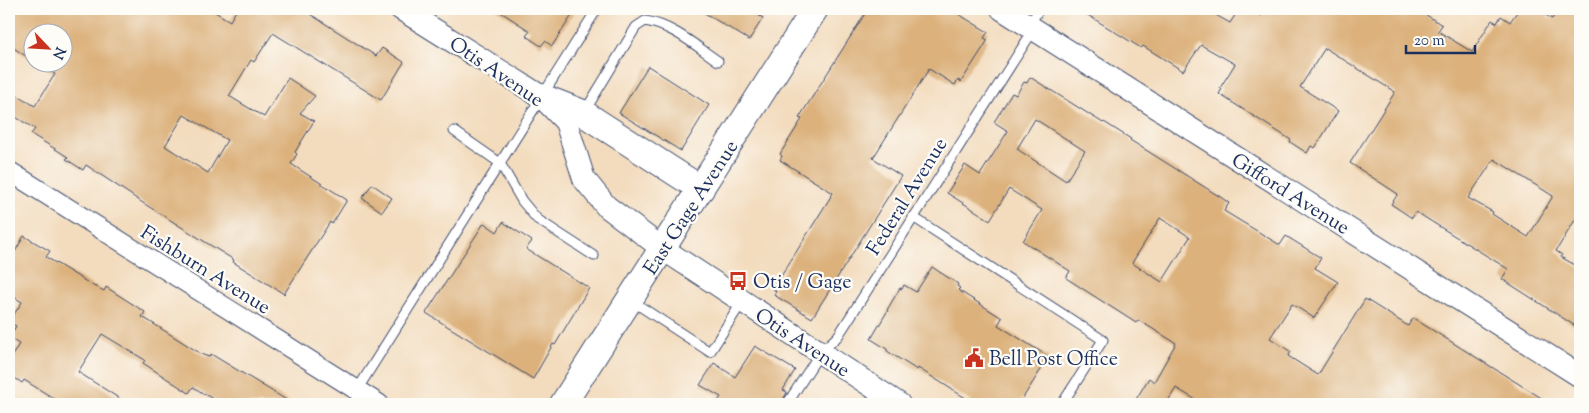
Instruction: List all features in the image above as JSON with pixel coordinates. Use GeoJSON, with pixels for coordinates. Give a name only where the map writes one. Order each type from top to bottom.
{"type":"FeatureCollection","features":[{"type":"Feature","properties":{"kind":"main road","name":"East Gage Avenue"},"geometry":{"type":"LineString","coordinates":[[564,404],[816,9]]}},
{"type":"Feature","properties":{"kind":"main road"},"geometry":{"type":"LineString","coordinates":[[542,97],[583,113],[701,189]]}},
{"type":"Feature","properties":{"kind":"street","name":"Gifford Avenue"},"geometry":{"type":"LineString","coordinates":[[1002,9],[1034,21],[1580,376]]}},
{"type":"Feature","properties":{"kind":"street","name":"Otis Avenue"},"geometry":{"type":"LineString","coordinates":[[409,11],[542,97],[566,122],[584,179],[606,206],[663,249],[899,404]]}},
{"type":"Feature","properties":{"kind":"street","name":"Fishburn Avenue"},"geometry":{"type":"LineString","coordinates":[[9,171],[357,396],[379,404]]}},
{"type":"Feature","properties":{"kind":"lane"},"geometry":{"type":"LineString","coordinates":[[357,396],[500,163],[598,9]]}},
{"type":"Feature","properties":{"kind":"lane"},"geometry":{"type":"LineString","coordinates":[[583,113],[636,27],[645,21],[656,23],[674,32],[718,61]]}},
{"type":"Feature","properties":{"kind":"lane","name":"Federal Avenue"},"geometry":{"type":"LineString","coordinates":[[787,404],[820,353],[838,336],[1034,21]]}},
{"type":"Feature","properties":{"kind":"lane"},"geometry":{"type":"LineString","coordinates":[[454,131],[500,163],[522,201],[537,218],[594,256]]}},
{"type":"Feature","properties":{"kind":"lane"},"geometry":{"type":"LineString","coordinates":[[913,217],[1103,340],[1062,404]]}},
{"type":"Feature","properties":{"kind":"lane"},"geometry":{"type":"LineString","coordinates":[[630,300],[710,352],[742,302]]}},
{"type":"Feature","properties":{"kind":"building"},"geometry":{"type":"Polygon","coordinates":[[[16,9],[210,9],[230,21],[237,9],[302,9],[376,56],[382,48],[404,62],[381,100],[273,33],[254,62],[251,60],[229,96],[264,117],[288,78],[315,96],[300,113],[314,121],[295,152],[297,154],[291,164],[347,200],[332,224],[330,222],[284,294],[86,165],[83,170],[66,159],[68,157],[31,134],[35,129],[9,113],[9,90],[35,106],[55,74],[52,72],[72,72],[72,22],[22,22],[22,53],[9,45],[9,20],[16,9]],[[184,115],[165,146],[208,173],[227,140],[184,115]]]}},
{"type":"Feature","properties":{"kind":"building"},"geometry":{"type":"Polygon","coordinates":[[[496,9],[576,9],[552,46],[545,41],[541,46],[526,36],[530,31],[496,9]]]}},
{"type":"Feature","properties":{"kind":"building"},"geometry":{"type":"Polygon","coordinates":[[[698,9],[748,9],[763,18],[749,40],[698,9]]]}},
{"type":"Feature","properties":{"kind":"building"},"geometry":{"type":"Polygon","coordinates":[[[868,9],[950,9],[988,32],[984,38],[988,40],[961,82],[958,80],[955,85],[929,69],[873,158],[901,176],[812,318],[774,295],[776,291],[773,289],[833,193],[780,160],[782,156],[780,154],[802,119],[799,118],[868,9]]]}},
{"type":"Feature","properties":{"kind":"building"},"geometry":{"type":"Polygon","coordinates":[[[1078,9],[1205,9],[1230,23],[1239,9],[1248,9],[1261,16],[1265,9],[1417,9],[1442,25],[1438,31],[1472,52],[1492,20],[1497,23],[1501,16],[1510,22],[1519,9],[1536,9],[1552,19],[1558,9],[1580,9],[1580,212],[1556,251],[1562,255],[1561,257],[1580,268],[1580,329],[1502,279],[1508,269],[1416,212],[1412,218],[1391,204],[1398,194],[1350,163],[1395,92],[1325,48],[1300,87],[1338,111],[1315,148],[1311,146],[1307,153],[1290,142],[1291,140],[1219,94],[1222,89],[1220,88],[1235,64],[1201,45],[1183,71],[1143,46],[1141,48],[1078,9]],[[1494,159],[1468,198],[1493,212],[1492,214],[1528,237],[1553,196],[1494,159]]]}},
{"type":"Feature","properties":{"kind":"building"},"geometry":{"type":"Polygon","coordinates":[[[648,66],[709,105],[681,151],[619,113],[648,66]]]}},
{"type":"Feature","properties":{"kind":"building"},"geometry":{"type":"Polygon","coordinates":[[[1030,77],[1131,139],[1229,203],[1224,211],[1280,245],[1286,236],[1321,258],[1315,268],[1338,282],[1314,318],[1292,304],[1270,338],[1291,352],[1288,356],[1318,375],[1365,299],[1408,326],[1413,318],[1551,404],[1203,404],[1176,388],[1166,404],[1133,404],[1149,378],[1154,382],[1176,343],[1138,320],[1136,323],[1066,278],[1070,271],[1023,241],[1042,210],[1009,189],[990,220],[947,193],[965,165],[980,175],[1008,131],[994,122],[1012,93],[1016,95],[1024,82],[1027,83],[1030,77]],[[1035,119],[1017,149],[1066,181],[1085,151],[1035,119]],[[1160,218],[1132,263],[1162,282],[1190,237],[1160,218]]]}},
{"type":"Feature","properties":{"kind":"building"},"geometry":{"type":"Polygon","coordinates":[[[372,184],[392,198],[382,212],[362,198],[372,184]]]}},
{"type":"Feature","properties":{"kind":"building"},"geometry":{"type":"Polygon","coordinates":[[[503,222],[532,241],[526,249],[589,288],[533,379],[426,313],[484,223],[497,232],[503,222]]]}},
{"type":"Feature","properties":{"kind":"building"},"geometry":{"type":"Polygon","coordinates":[[[24,236],[50,251],[46,257],[95,287],[104,291],[106,287],[145,312],[142,317],[203,355],[209,357],[211,354],[293,404],[221,404],[193,387],[189,393],[143,363],[145,360],[102,334],[78,372],[128,404],[63,404],[24,380],[22,383],[9,374],[9,361],[19,344],[9,338],[16,326],[9,322],[22,302],[9,294],[9,262],[24,236]]]}},
{"type":"Feature","properties":{"kind":"building"},"geometry":{"type":"Polygon","coordinates":[[[932,267],[958,284],[957,286],[960,288],[958,290],[1002,318],[998,325],[1049,357],[1019,404],[975,404],[918,368],[917,370],[871,339],[900,288],[902,289],[904,285],[916,292],[932,267]]]}},
{"type":"Feature","properties":{"kind":"building"},"geometry":{"type":"Polygon","coordinates":[[[755,346],[795,370],[783,390],[787,392],[781,404],[716,404],[721,397],[700,385],[714,363],[735,377],[755,346]]]}},
{"type":"Feature","properties":{"kind":"place","name":"Otis / Gage"},"geometry":{"type":"Point","coordinates":[738,281]}},
{"type":"Feature","properties":{"kind":"place","name":"Bell Post Office"},"geometry":{"type":"Point","coordinates":[974,358]}}]}
